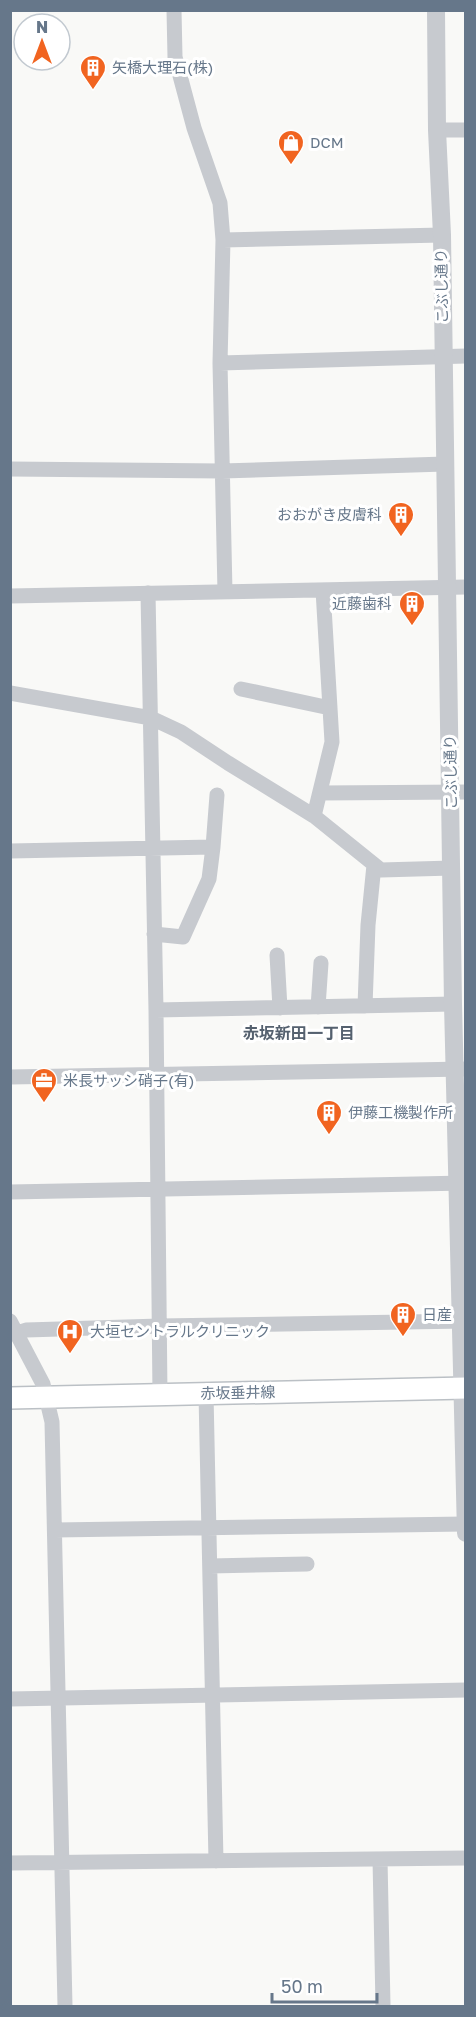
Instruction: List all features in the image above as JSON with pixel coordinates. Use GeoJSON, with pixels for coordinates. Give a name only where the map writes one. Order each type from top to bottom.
{"type":"FeatureCollection","features":[{"type":"Feature","properties":{"kind":"main road","name":"赤坂垂井線"},"geometry":{"type":"LineString","coordinates":[[10,1398],[464,1389]]}},
{"type":"Feature","properties":{"kind":"street"},"geometry":{"type":"LineString","coordinates":[[174,10],[175,57],[194,128],[220,203],[223,240],[220,363],[225,592]]}},
{"type":"Feature","properties":{"kind":"street","name":"こぶし通り"},"geometry":{"type":"LineString","coordinates":[[436,10],[445,464],[456,587],[458,792],[452,868],[459,923],[453,1004],[460,1069],[465,1533]]}},
{"type":"Feature","properties":{"kind":"street"},"geometry":{"type":"LineString","coordinates":[[437,130],[465,130]]}},
{"type":"Feature","properties":{"kind":"street"},"geometry":{"type":"LineString","coordinates":[[223,240],[442,235]]}},
{"type":"Feature","properties":{"kind":"street"},"geometry":{"type":"LineString","coordinates":[[220,363],[465,356]]}},
{"type":"Feature","properties":{"kind":"street"},"geometry":{"type":"LineString","coordinates":[[10,469],[222,471],[445,464]]}},
{"type":"Feature","properties":{"kind":"street"},"geometry":{"type":"LineString","coordinates":[[10,596],[456,587]]}},
{"type":"Feature","properties":{"kind":"street"},"geometry":{"type":"LineString","coordinates":[[314,816],[332,742],[323,590]]}},
{"type":"Feature","properties":{"kind":"street"},"geometry":{"type":"LineString","coordinates":[[148,593],[157,1074],[160,1395]]}},
{"type":"Feature","properties":{"kind":"street"},"geometry":{"type":"LineString","coordinates":[[241,689],[330,708]]}},
{"type":"Feature","properties":{"kind":"street"},"geometry":{"type":"LineString","coordinates":[[10,693],[151,718],[181,732],[314,816],[381,870],[452,868]]}},
{"type":"Feature","properties":{"kind":"street"},"geometry":{"type":"LineString","coordinates":[[320,793],[458,792]]}},
{"type":"Feature","properties":{"kind":"street"},"geometry":{"type":"LineString","coordinates":[[154,934],[183,937],[209,879],[217,795]]}},
{"type":"Feature","properties":{"kind":"street"},"geometry":{"type":"LineString","coordinates":[[10,851],[213,847]]}},
{"type":"Feature","properties":{"kind":"street"},"geometry":{"type":"LineString","coordinates":[[365,1006],[368,925],[374,865]]}},
{"type":"Feature","properties":{"kind":"street"},"geometry":{"type":"LineString","coordinates":[[277,955],[280,1008]]}},
{"type":"Feature","properties":{"kind":"street"},"geometry":{"type":"LineString","coordinates":[[318,1007],[321,963]]}},
{"type":"Feature","properties":{"kind":"street"},"geometry":{"type":"LineString","coordinates":[[156,1010],[453,1004]]}},
{"type":"Feature","properties":{"kind":"street"},"geometry":{"type":"LineString","coordinates":[[10,1077],[460,1069]]}},
{"type":"Feature","properties":{"kind":"street"},"geometry":{"type":"LineString","coordinates":[[10,1192],[461,1183]]}},
{"type":"Feature","properties":{"kind":"street"},"geometry":{"type":"LineString","coordinates":[[14,1327],[26,1330],[463,1321]]}},
{"type":"Feature","properties":{"kind":"street"},"geometry":{"type":"LineString","coordinates":[[14,1327],[43,1384],[52,1422],[65,2007]]}},
{"type":"Feature","properties":{"kind":"street"},"geometry":{"type":"LineString","coordinates":[[206,1394],[216,1862]]}},
{"type":"Feature","properties":{"kind":"street"},"geometry":{"type":"LineString","coordinates":[[55,1530],[465,1524]]}},
{"type":"Feature","properties":{"kind":"street"},"geometry":{"type":"LineString","coordinates":[[210,1566],[307,1564]]}},
{"type":"Feature","properties":{"kind":"street"},"geometry":{"type":"LineString","coordinates":[[10,1699],[465,1690]]}},
{"type":"Feature","properties":{"kind":"street"},"geometry":{"type":"LineString","coordinates":[[10,1863],[465,1858]]}},
{"type":"Feature","properties":{"kind":"street"},"geometry":{"type":"LineString","coordinates":[[380,1859],[384,2007]]}},
{"type":"Feature","properties":{"kind":"place","name":"矢橋大理石(株)"},"geometry":{"type":"Point","coordinates":[93,91]}},
{"type":"Feature","properties":{"kind":"place","name":"DCM"},"geometry":{"type":"Point","coordinates":[291,166]}},
{"type":"Feature","properties":{"kind":"place","name":"おおがき皮膚科"},"geometry":{"type":"Point","coordinates":[401,538]}},
{"type":"Feature","properties":{"kind":"place","name":"近藤歯科"},"geometry":{"type":"Point","coordinates":[412,627]}},
{"type":"Feature","properties":{"kind":"place","name":"米長サッシ硝子(有)"},"geometry":{"type":"Point","coordinates":[44,1104]}},
{"type":"Feature","properties":{"kind":"place","name":"伊藤工機製作所"},"geometry":{"type":"Point","coordinates":[329,1136]}},
{"type":"Feature","properties":{"kind":"place","name":"日産"},"geometry":{"type":"Point","coordinates":[403,1338]}},
{"type":"Feature","properties":{"kind":"place","name":"大垣セントラルクリニック"},"geometry":{"type":"Point","coordinates":[70,1355]}},
{"type":"Feature","properties":{"kind":"district","name":"赤坂新田一丁目"},"geometry":{"type":"Point","coordinates":[299,1033]}}]}
